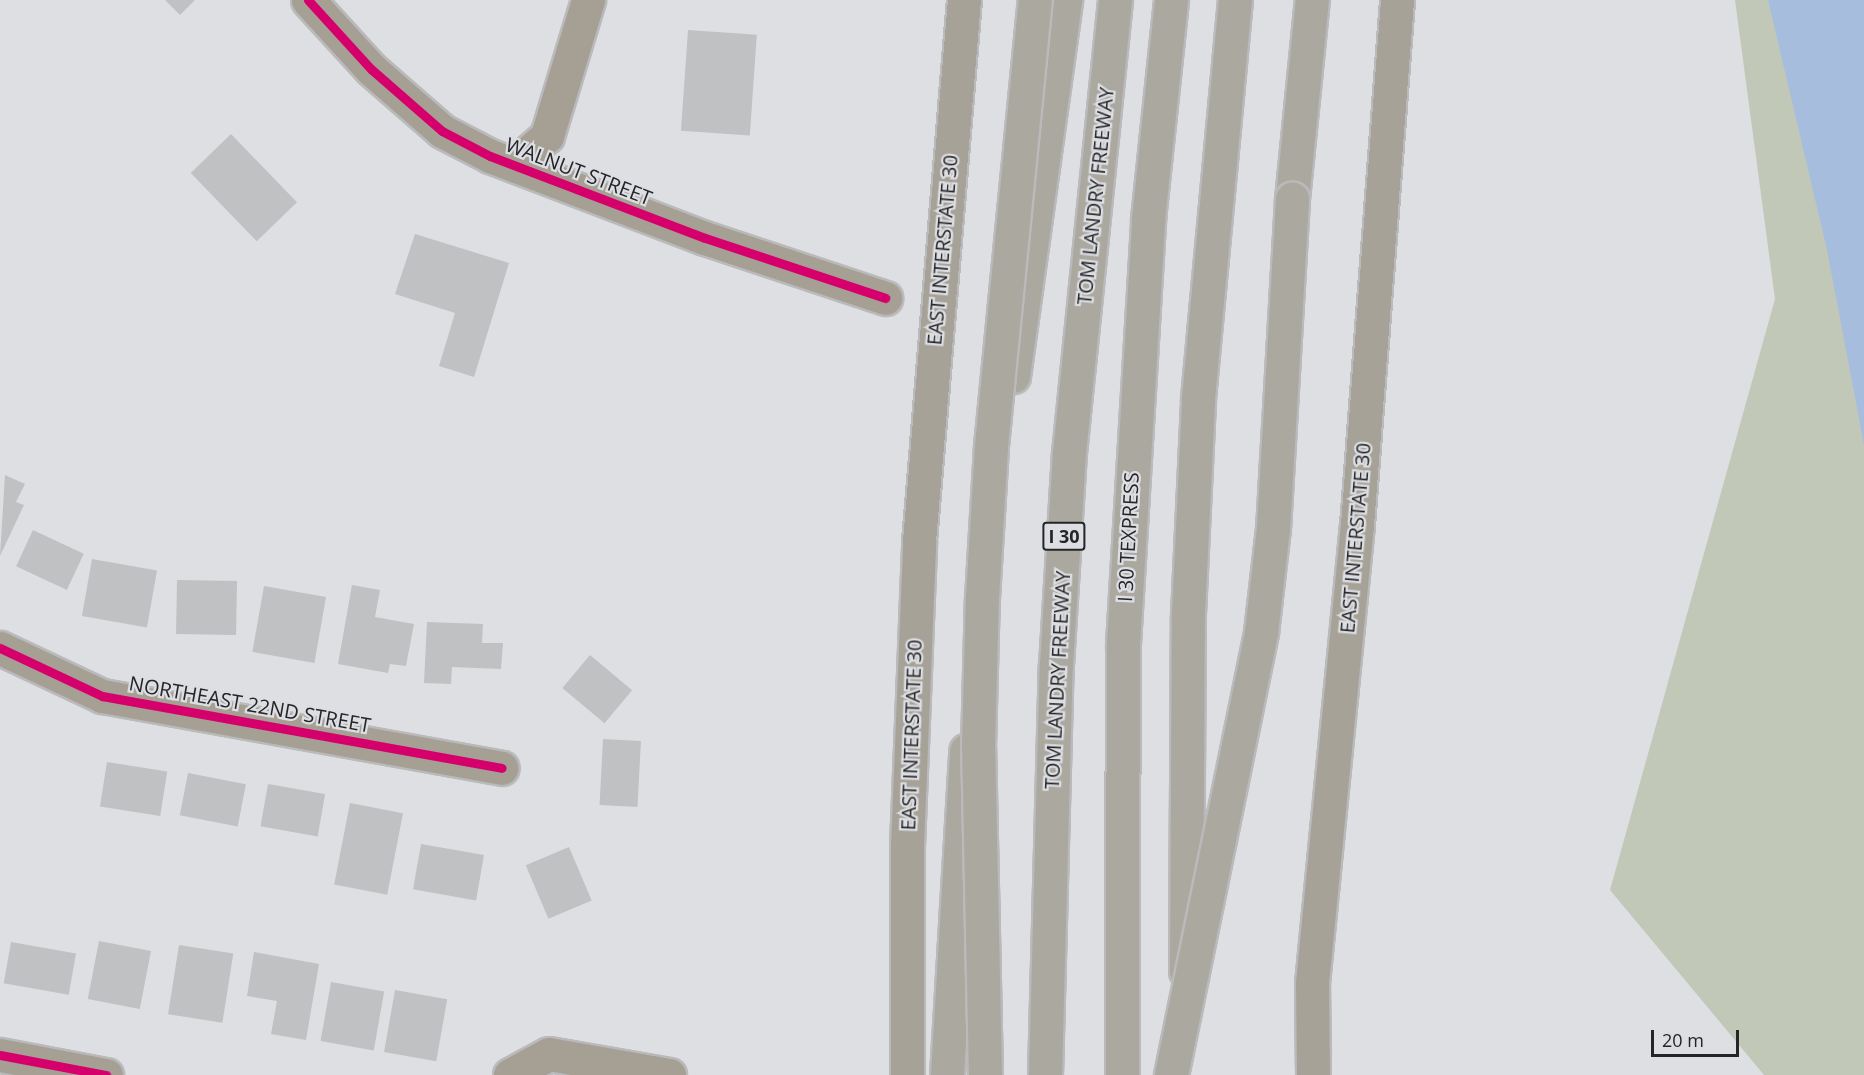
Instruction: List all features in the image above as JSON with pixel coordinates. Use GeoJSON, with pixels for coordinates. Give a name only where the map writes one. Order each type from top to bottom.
{"type":"FeatureCollection","features":[{"type":"Feature","properties":{"kind":"highway"},"geometry":{"type":"LineString","coordinates":[[985,1075],[978,746],[982,598],[991,446],[1035,0]]}},
{"type":"Feature","properties":{"kind":"highway"},"geometry":{"type":"LineString","coordinates":[[947,1075],[966,750],[1065,0]]}},
{"type":"Feature","properties":{"kind":"highway","name":"TOM LANDRY FREEWAY"},"geometry":{"type":"LineString","coordinates":[[1045,1075],[1056,677],[1069,453],[1115,0]]}},
{"type":"Feature","properties":{"kind":"highway","name":"I 30 TEXPRESS"},"geometry":{"type":"LineString","coordinates":[[1122,1075],[1123,644],[1146,254],[1171,0]]}},
{"type":"Feature","properties":{"kind":"highway"},"geometry":{"type":"LineString","coordinates":[[1188,1075],[1183,881],[1188,614],[1198,398],[1235,0]]}},
{"type":"Feature","properties":{"kind":"highway"},"geometry":{"type":"LineString","coordinates":[[1171,1075],[1261,632],[1273,529],[1292,199],[1312,0]]}},
{"type":"Feature","properties":{"kind":"main road","name":"EAST INTERSTATE 30"},"geometry":{"type":"LineString","coordinates":[[907,1075],[907,846],[919,541],[964,0]]}},
{"type":"Feature","properties":{"kind":"main road","name":"EAST INTERSTATE 30"},"geometry":{"type":"LineString","coordinates":[[1313,1075],[1312,983],[1357,525],[1396,0]]}},
{"type":"Feature","properties":{"kind":"street","name":"WALNUT STREET"},"geometry":{"type":"LineString","coordinates":[[308,0],[371,69],[441,131],[514,165],[885,298]]}},
{"type":"Feature","properties":{"kind":"street"},"geometry":{"type":"LineString","coordinates":[[514,165],[547,136],[588,0]]}},
{"type":"Feature","properties":{"kind":"street","name":"NORTHEAST 22ND STREET"},"geometry":{"type":"LineString","coordinates":[[0,648],[102,696],[502,768]]}},
{"type":"Feature","properties":{"kind":"street"},"geometry":{"type":"LineString","coordinates":[[510,1075],[549,1054],[669,1075]]}},
{"type":"Feature","properties":{"kind":"street"},"geometry":{"type":"LineString","coordinates":[[0,1055],[106,1075]]}},
{"type":"Feature","properties":{"kind":"green space"},"geometry":{"type":"Polygon","coordinates":[[[1735,0],[1864,0],[1864,1075],[1764,1075],[1610,890],[1775,299],[1735,0]]]}},
{"type":"Feature","properties":{"kind":"water"},"geometry":{"type":"Polygon","coordinates":[[[1768,0],[1864,0],[1864,445],[1827,250],[1768,0]]]}},
{"type":"Feature","properties":{"kind":"building"},"geometry":{"type":"Polygon","coordinates":[[[165,0],[195,0],[180,15],[165,0]]]}},
{"type":"Feature","properties":{"kind":"building"},"geometry":{"type":"Polygon","coordinates":[[[688,30],[757,35],[750,136],[681,131],[688,30]]]}},
{"type":"Feature","properties":{"kind":"building"},"geometry":{"type":"Polygon","coordinates":[[[231,134],[297,202],[257,241],[191,173],[231,134]]]}},
{"type":"Feature","properties":{"kind":"building"},"geometry":{"type":"Polygon","coordinates":[[[415,234],[509,263],[474,377],[439,366],[455,313],[395,294],[415,234]]]}},
{"type":"Feature","properties":{"kind":"building"},"geometry":{"type":"Polygon","coordinates":[[[5,475],[25,484],[16,502],[24,505],[0,556],[5,475]]]}},
{"type":"Feature","properties":{"kind":"building"},"geometry":{"type":"Polygon","coordinates":[[[33,530],[84,554],[67,590],[16,566],[33,530]]]}},
{"type":"Feature","properties":{"kind":"building"},"geometry":{"type":"Polygon","coordinates":[[[92,559],[157,570],[147,628],[82,616],[92,559]]]}},
{"type":"Feature","properties":{"kind":"building"},"geometry":{"type":"Polygon","coordinates":[[[177,580],[237,581],[236,635],[176,634],[177,580]]]}},
{"type":"Feature","properties":{"kind":"building"},"geometry":{"type":"Polygon","coordinates":[[[352,585],[380,590],[375,617],[414,624],[406,666],[390,664],[388,673],[338,664],[352,585]]]}},
{"type":"Feature","properties":{"kind":"building"},"geometry":{"type":"Polygon","coordinates":[[[264,586],[326,597],[314,663],[252,652],[264,586]]]}},
{"type":"Feature","properties":{"kind":"building"},"geometry":{"type":"Polygon","coordinates":[[[427,622],[483,624],[482,643],[503,643],[501,669],[452,667],[451,684],[424,683],[427,622]]]}},
{"type":"Feature","properties":{"kind":"building"},"geometry":{"type":"Polygon","coordinates":[[[590,655],[632,690],[604,723],[562,688],[590,655]]]}},
{"type":"Feature","properties":{"kind":"building"},"geometry":{"type":"Polygon","coordinates":[[[603,739],[641,741],[637,807],[600,805],[603,739]]]}},
{"type":"Feature","properties":{"kind":"building"},"geometry":{"type":"Polygon","coordinates":[[[107,762],[167,772],[160,816],[100,806],[107,762]]]}},
{"type":"Feature","properties":{"kind":"building"},"geometry":{"type":"Polygon","coordinates":[[[188,773],[246,784],[238,826],[180,815],[188,773]]]}},
{"type":"Feature","properties":{"kind":"building"},"geometry":{"type":"Polygon","coordinates":[[[268,784],[325,794],[318,836],[261,826],[268,784]]]}},
{"type":"Feature","properties":{"kind":"building"},"geometry":{"type":"Polygon","coordinates":[[[350,803],[403,813],[387,895],[334,884],[350,803]]]}},
{"type":"Feature","properties":{"kind":"building"},"geometry":{"type":"Polygon","coordinates":[[[421,844],[484,855],[476,900],[413,889],[421,844]]]}},
{"type":"Feature","properties":{"kind":"building"},"geometry":{"type":"Polygon","coordinates":[[[569,847],[592,900],[548,919],[526,865],[569,847]]]}},
{"type":"Feature","properties":{"kind":"building"},"geometry":{"type":"Polygon","coordinates":[[[99,941],[151,951],[140,1009],[88,999],[99,941]]]}},
{"type":"Feature","properties":{"kind":"building"},"geometry":{"type":"Polygon","coordinates":[[[11,942],[76,953],[69,995],[4,983],[11,942]]]}},
{"type":"Feature","properties":{"kind":"building"},"geometry":{"type":"Polygon","coordinates":[[[179,945],[233,954],[222,1023],[168,1014],[179,945]]]}},
{"type":"Feature","properties":{"kind":"building"},"geometry":{"type":"Polygon","coordinates":[[[254,952],[319,964],[306,1040],[271,1034],[277,1001],[247,996],[254,952]]]}},
{"type":"Feature","properties":{"kind":"building"},"geometry":{"type":"Polygon","coordinates":[[[331,982],[384,991],[374,1050],[321,1041],[331,982]]]}},
{"type":"Feature","properties":{"kind":"building"},"geometry":{"type":"Polygon","coordinates":[[[395,990],[447,999],[436,1061],[384,1052],[395,990]]]}},
{"type":"Feature","properties":{"kind":"cycle path"},"geometry":{"type":"LineString","coordinates":[[308,0],[371,69],[442,131],[490,156],[705,238],[885,298]]}},
{"type":"Feature","properties":{"kind":"cycle path"},"geometry":{"type":"LineString","coordinates":[[0,648],[102,696],[502,768]]}},
{"type":"Feature","properties":{"kind":"cycle path"},"geometry":{"type":"LineString","coordinates":[[0,1055],[106,1075]]}}]}
